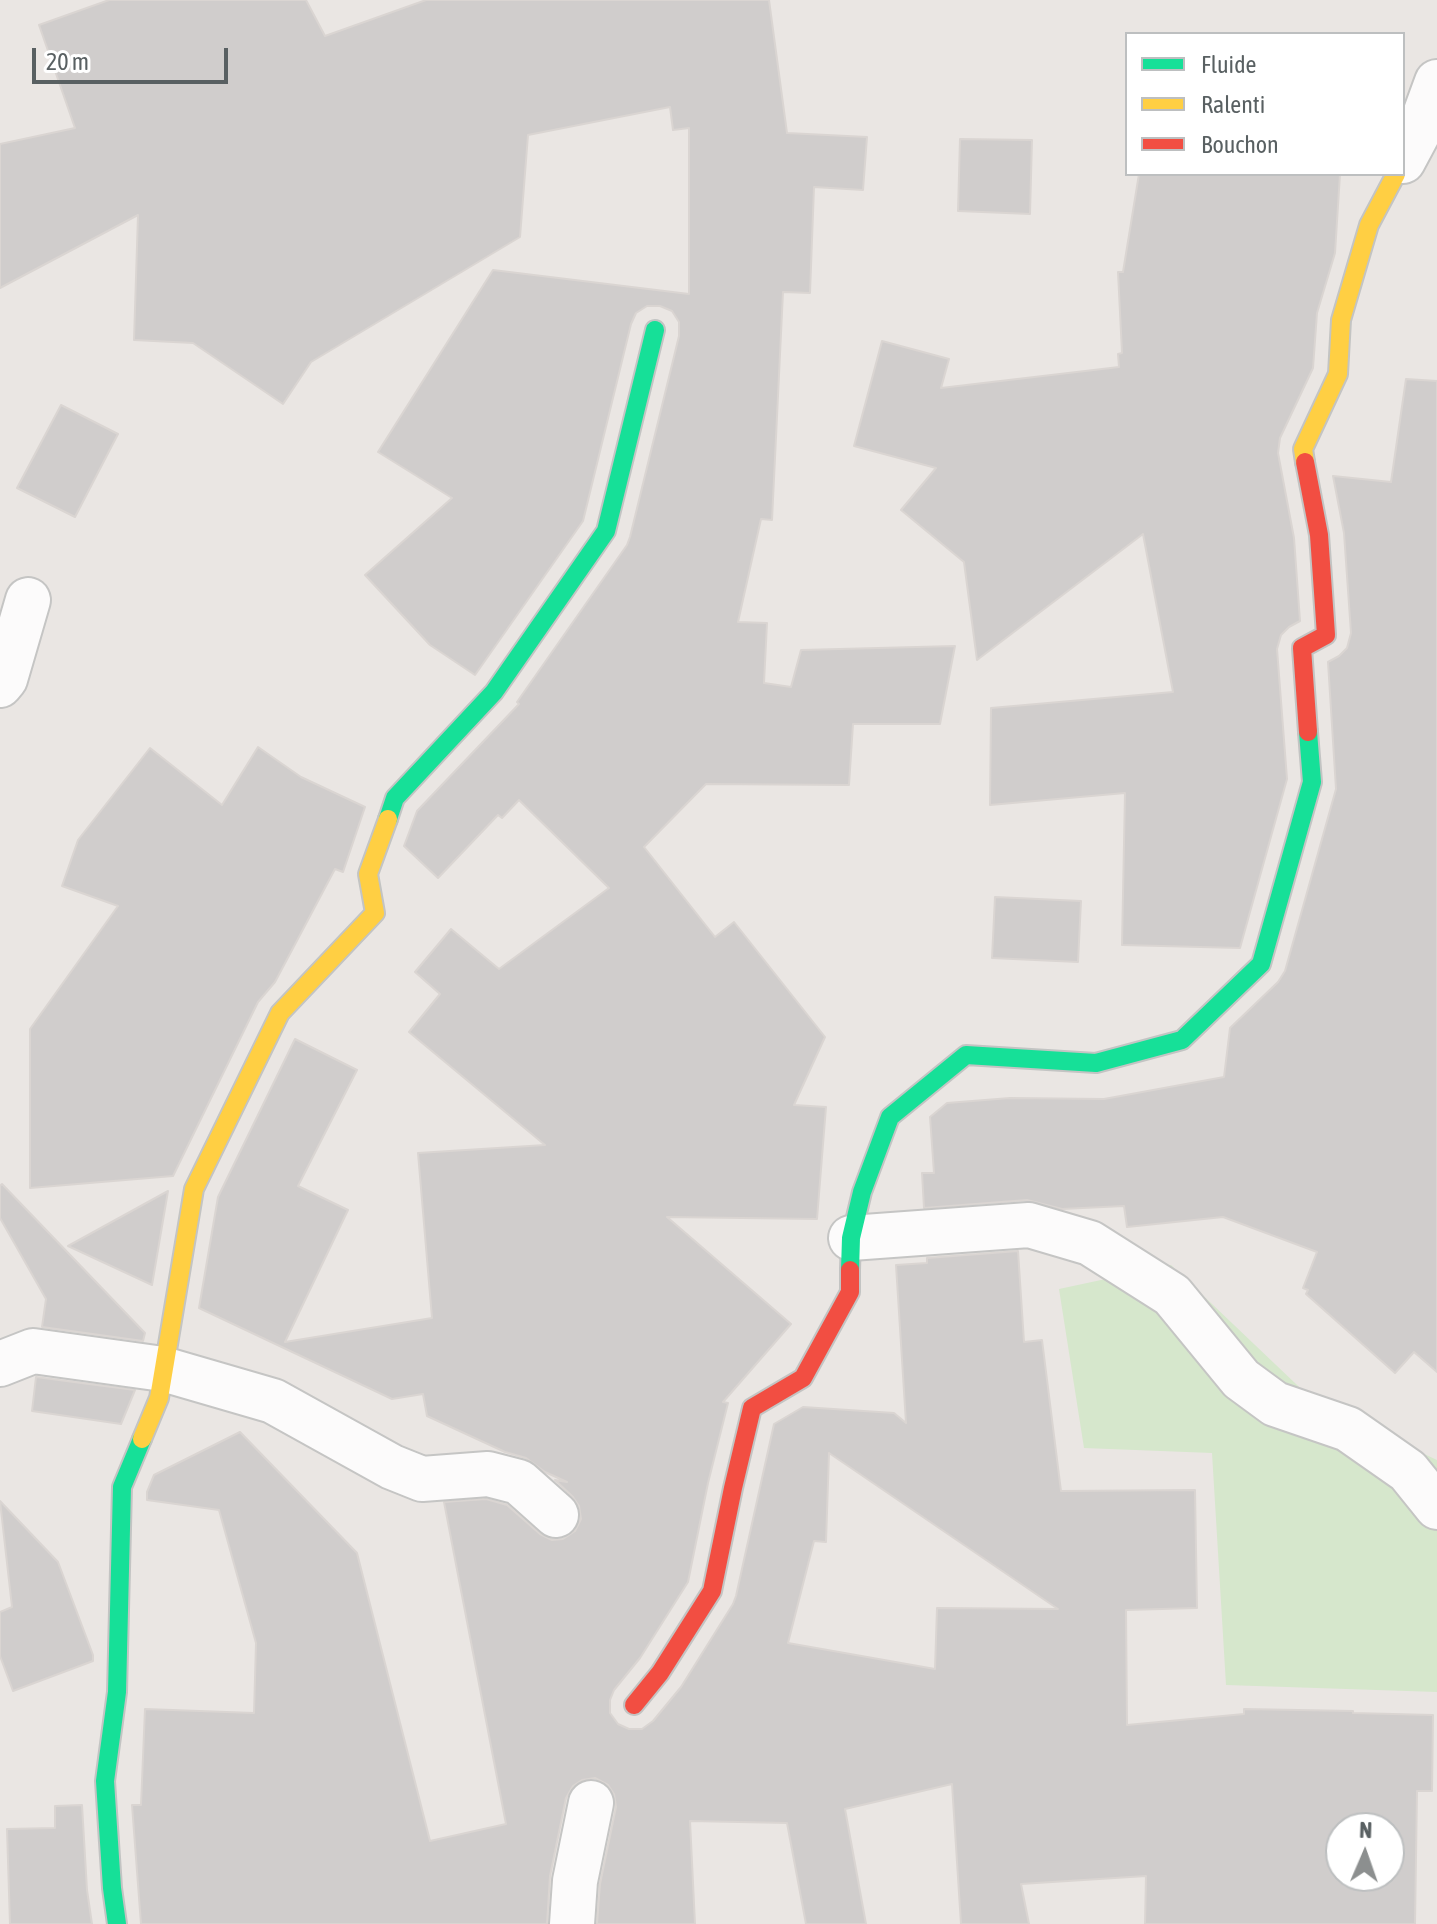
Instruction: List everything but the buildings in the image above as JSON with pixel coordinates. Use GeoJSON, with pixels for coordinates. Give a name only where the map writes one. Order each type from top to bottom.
{"type":"FeatureCollection","features":[{"type":"Feature","properties":{"kind":"street"},"geometry":{"type":"LineString","coordinates":[[1405,157],[1419,131],[1437,82]]}},
{"type":"Feature","properties":{"kind":"street"},"geometry":{"type":"LineString","coordinates":[[634,1705],[660,1673],[712,1591],[752,1408],[803,1378],[850,1292],[851,1238],[862,1192],[890,1117],[966,1055],[1096,1063],[1182,1040],[1261,964],[1312,782],[1302,648],[1326,635],[1319,535],[1303,449],[1338,374],[1341,320],[1369,225],[1395,176]]}},
{"type":"Feature","properties":{"kind":"street"},"geometry":{"type":"LineString","coordinates":[[117,1924],[105,1781],[117,1692],[122,1487],[159,1398],[194,1189],[280,1013],[375,913],[368,874],[395,798],[494,692],[606,531],[655,330]]}},
{"type":"Feature","properties":{"kind":"street"},"geometry":{"type":"LineString","coordinates":[[0,685],[5,679],[28,600]]}},
{"type":"Feature","properties":{"kind":"street"},"geometry":{"type":"LineString","coordinates":[[851,1238],[1029,1225],[1090,1243],[1172,1295],[1241,1379],[1275,1404],[1348,1429],[1408,1471],[1437,1507]]}},
{"type":"Feature","properties":{"kind":"street"},"geometry":{"type":"LineString","coordinates":[[0,1364],[33,1351],[163,1369],[273,1401],[392,1467],[422,1479],[488,1474],[519,1482],[556,1515]]}},
{"type":"Feature","properties":{"kind":"street"},"geometry":{"type":"LineString","coordinates":[[572,1924],[575,1881],[591,1803]]}},
{"type":"Feature","properties":{"kind":"green space"},"geometry":{"type":"Polygon","coordinates":[[[1171,1265],[1317,1404],[1437,1460],[1437,1692],[1226,1685],[1212,1453],[1084,1448],[1059,1289],[1171,1265]]]}},
{"type":"Feature","properties":{"kind":"traffic: fast"},"geometry":{"type":"LineString","coordinates":[[388,819],[395,798],[494,692],[606,531],[655,330]]}},
{"type":"Feature","properties":{"kind":"traffic: fast"},"geometry":{"type":"LineString","coordinates":[[850,1270],[851,1238],[862,1192],[890,1117],[966,1055],[1096,1063],[1182,1040],[1261,964],[1312,782],[1308,732]]}},
{"type":"Feature","properties":{"kind":"traffic: fast"},"geometry":{"type":"LineString","coordinates":[[117,1924],[105,1781],[117,1692],[122,1487],[142,1439]]}},
{"type":"Feature","properties":{"kind":"traffic: slow"},"geometry":{"type":"LineString","coordinates":[[1305,462],[1303,449],[1338,374],[1341,320],[1369,225],[1395,176]]}},
{"type":"Feature","properties":{"kind":"traffic: slow"},"geometry":{"type":"LineString","coordinates":[[142,1439],[159,1398],[194,1189],[280,1013],[375,913],[368,874],[388,819]]}},
{"type":"Feature","properties":{"kind":"traffic: jam"},"geometry":{"type":"LineString","coordinates":[[1305,462],[1319,535],[1326,635],[1302,648],[1308,732]]}},
{"type":"Feature","properties":{"kind":"traffic: jam"},"geometry":{"type":"LineString","coordinates":[[634,1705],[660,1673],[712,1591],[752,1408],[803,1378],[850,1292],[850,1270]]}}]}
